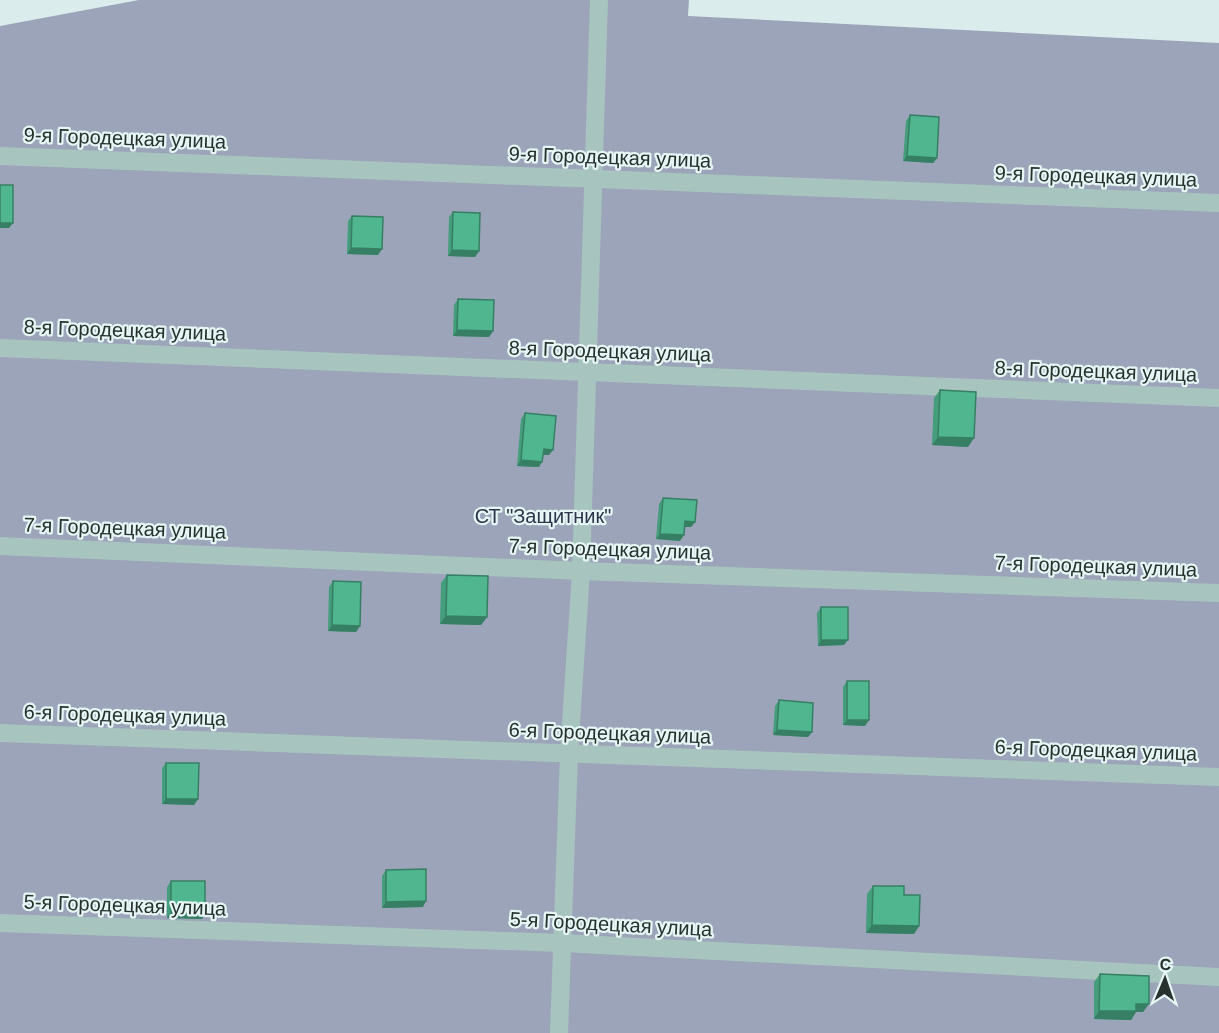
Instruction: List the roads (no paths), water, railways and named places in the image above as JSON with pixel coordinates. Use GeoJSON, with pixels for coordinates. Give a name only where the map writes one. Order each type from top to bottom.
{"type":"FeatureCollection","features":[{"type":"Feature","properties":{"kind":"street"},"geometry":{"type":"LineString","coordinates":[[559,1033],[568,754],[581,570],[599,0]]}},
{"type":"Feature","properties":{"kind":"street","name":"9-я Городецкая улица"},"geometry":{"type":"LineString","coordinates":[[0,156],[1219,203]]}},
{"type":"Feature","properties":{"kind":"street","name":"8-я Городецкая улица"},"geometry":{"type":"LineString","coordinates":[[0,348],[1219,398]]}},
{"type":"Feature","properties":{"kind":"street","name":"7-я Городецкая улица"},"geometry":{"type":"LineString","coordinates":[[0,546],[1219,593]]}},
{"type":"Feature","properties":{"kind":"street","name":"6-я Городецкая улица"},"geometry":{"type":"LineString","coordinates":[[0,733],[1219,777]]}},
{"type":"Feature","properties":{"kind":"street","name":"5-я Городецкая улица"},"geometry":{"type":"LineString","coordinates":[[0,923],[562,944],[1219,977]]}},
{"type":"Feature","properties":{"kind":"park label","name":"СТ \"Защитник\""},"geometry":{"type":"Point","coordinates":[543,516]}}]}
